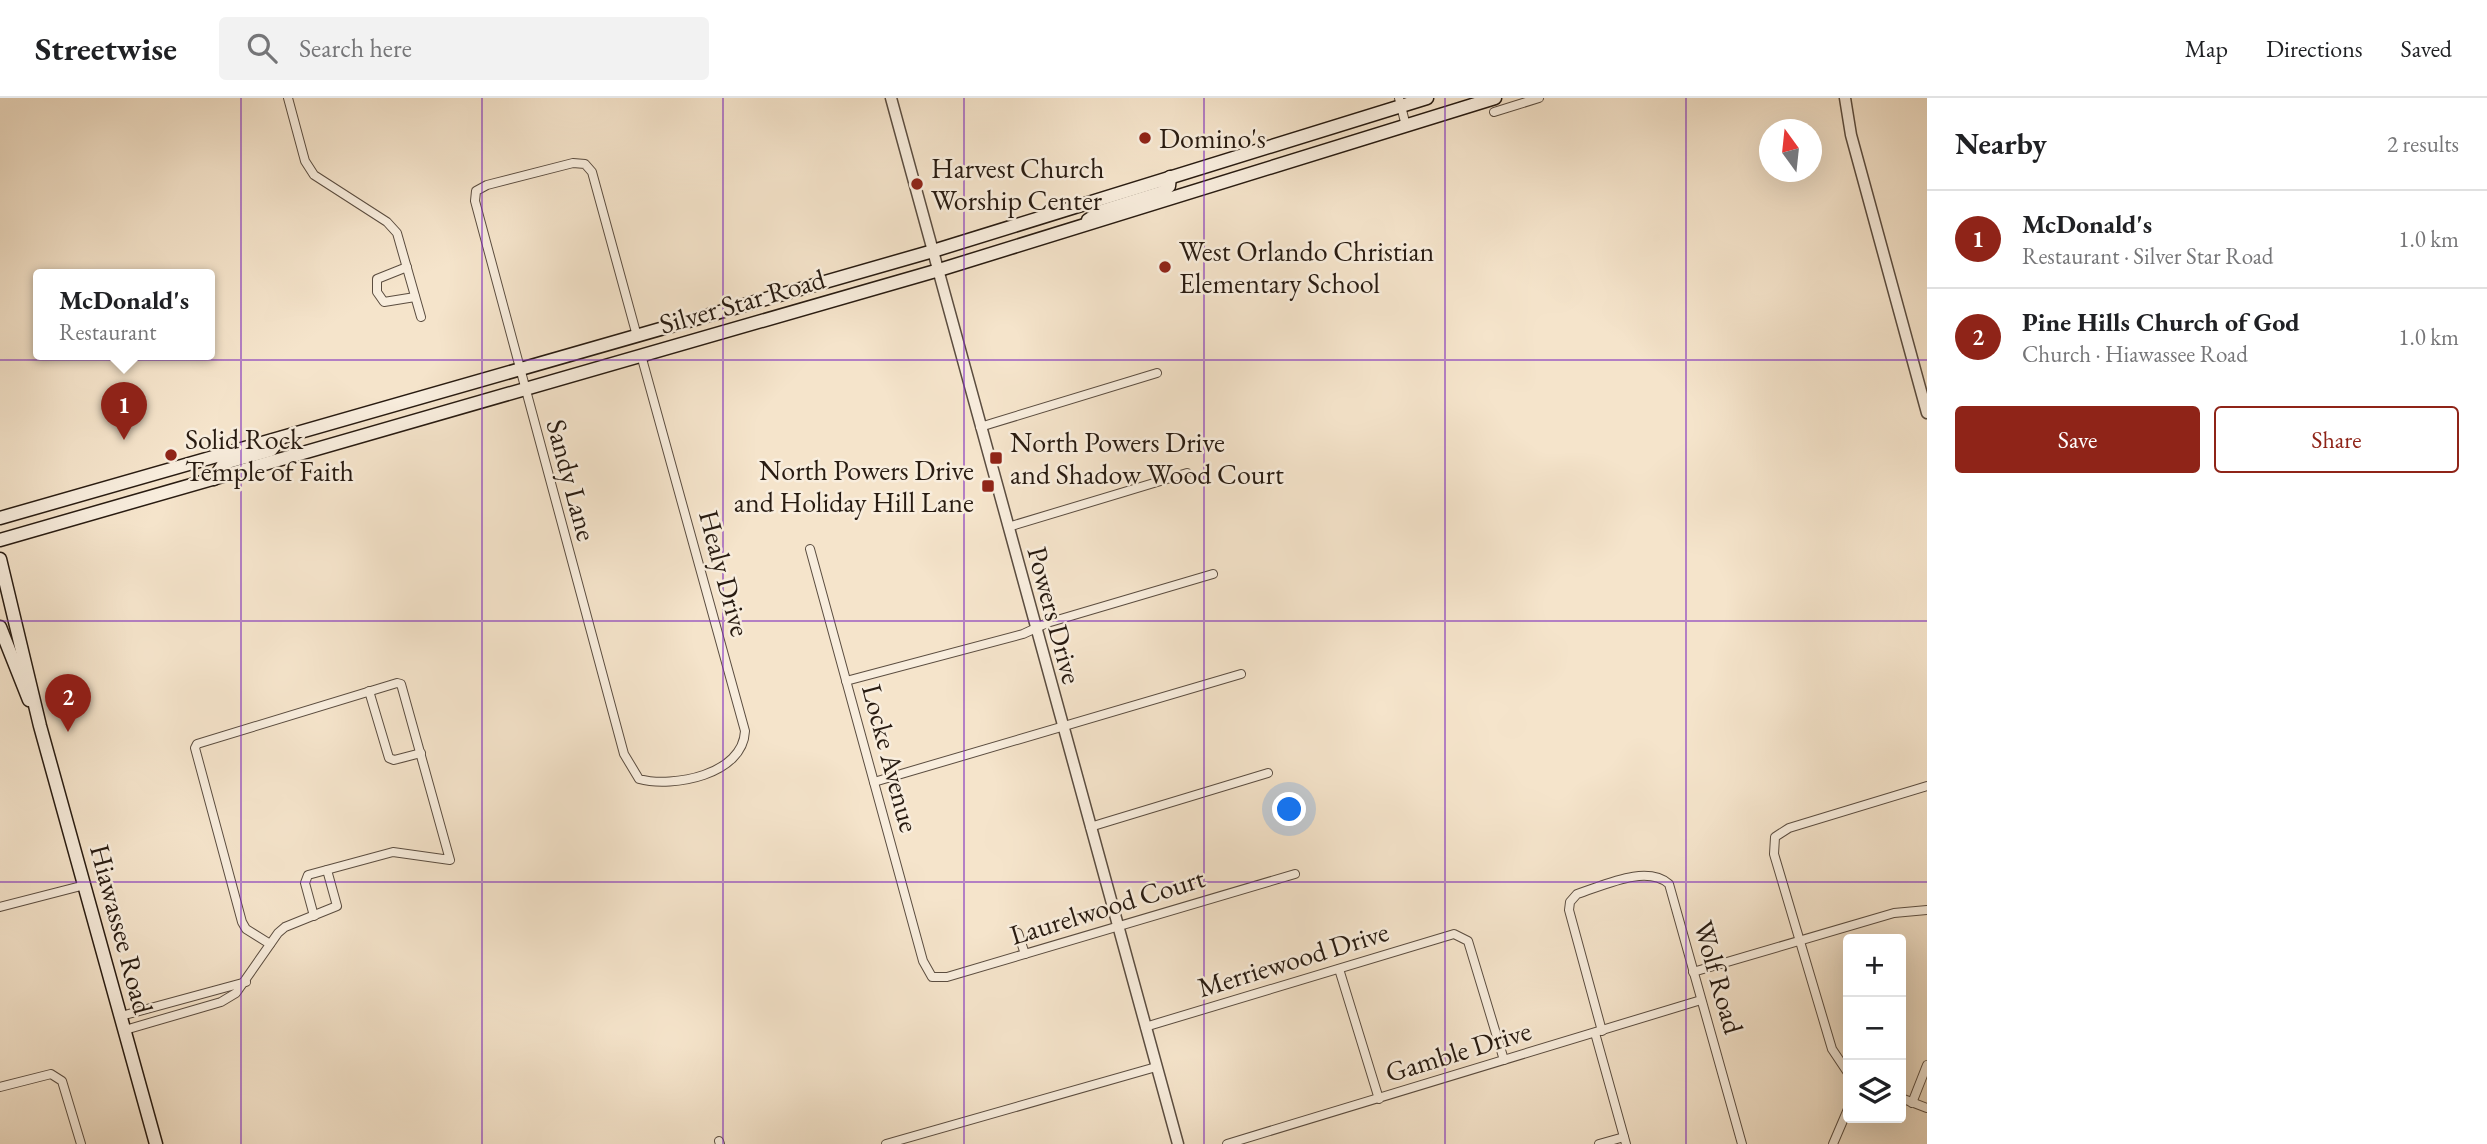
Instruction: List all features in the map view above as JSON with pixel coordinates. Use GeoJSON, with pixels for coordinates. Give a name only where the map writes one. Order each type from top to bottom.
{"type":"FeatureCollection","features":[{"type":"Feature","properties":{"kind":"main road","name":"Silver Star Road"},"geometry":{"type":"LineString","coordinates":[[0,518],[933,251],[1400,102],[1427,98]]}},
{"type":"Feature","properties":{"kind":"main road","name":"Silver Star Road"},"geometry":{"type":"LineString","coordinates":[[0,541],[939,270],[1406,126],[1470,102],[1495,98]]}},
{"type":"Feature","properties":{"kind":"main road"},"geometry":{"type":"LineString","coordinates":[[1076,228],[1102,211],[1163,192],[1170,177]]}},
{"type":"Feature","properties":{"kind":"main road"},"geometry":{"type":"LineString","coordinates":[[214,479],[224,463],[271,450],[281,438]]}},
{"type":"Feature","properties":{"kind":"main road","name":"Hiawassee Road"},"geometry":{"type":"LineString","coordinates":[[0,559],[40,726],[156,1144]]}},
{"type":"Feature","properties":{"kind":"main road","name":"Hiawassee Road"},"geometry":{"type":"LineString","coordinates":[[0,627],[40,726]]}},
{"type":"Feature","properties":{"kind":"street"},"geometry":{"type":"LineString","coordinates":[[288,98],[305,161],[314,175],[387,222],[397,233],[421,317]]}},
{"type":"Feature","properties":{"kind":"street","name":"Powers Drive"},"geometry":{"type":"LineString","coordinates":[[891,98],[1178,1144]]}},
{"type":"Feature","properties":{"kind":"street"},"geometry":{"type":"LineString","coordinates":[[1494,112],[1539,98]]}},
{"type":"Feature","properties":{"kind":"street"},"geometry":{"type":"LineString","coordinates":[[1837,98],[1851,135],[1927,413]]}},
{"type":"Feature","properties":{"kind":"street"},"geometry":{"type":"LineString","coordinates":[[1845,98],[1851,135]]}},
{"type":"Feature","properties":{"kind":"street"},"geometry":{"type":"LineString","coordinates":[[1400,102],[1406,126]]}},
{"type":"Feature","properties":{"kind":"street","name":"Sandy Lane"},"geometry":{"type":"LineString","coordinates":[[637,336],[592,172],[585,164],[573,163],[487,185],[476,191],[475,201],[524,390],[630,769],[639,779],[653,782],[694,775]]}},
{"type":"Feature","properties":{"kind":"street"},"geometry":{"type":"LineString","coordinates":[[407,267],[377,279],[377,292],[384,302],[415,297]]}},
{"type":"Feature","properties":{"kind":"street","name":"Healy Drive"},"geometry":{"type":"LineString","coordinates":[[641,355],[745,732],[740,752],[726,765],[694,775]]}},
{"type":"Feature","properties":{"kind":"street"},"geometry":{"type":"LineString","coordinates":[[980,427],[1157,373]]}},
{"type":"Feature","properties":{"kind":"street"},"geometry":{"type":"LineString","coordinates":[[1008,527],[1187,473]]}},
{"type":"Feature","properties":{"kind":"street","name":"Locke Avenue"},"geometry":{"type":"LineString","coordinates":[[810,549],[923,961],[932,977]]}},
{"type":"Feature","properties":{"kind":"street"},"geometry":{"type":"LineString","coordinates":[[846,681],[1213,574]]}},
{"type":"Feature","properties":{"kind":"street"},"geometry":{"type":"LineString","coordinates":[[874,782],[1241,674]]}},
{"type":"Feature","properties":{"kind":"street"},"geometry":{"type":"LineString","coordinates":[[270,944],[246,929],[242,922],[195,748],[200,741],[397,682],[401,684],[450,860],[393,852],[308,875],[306,879],[314,916]]}},
{"type":"Feature","properties":{"kind":"street"},"geometry":{"type":"LineString","coordinates":[[369,691],[388,758],[394,760],[421,753]]}},
{"type":"Feature","properties":{"kind":"street"},"geometry":{"type":"LineString","coordinates":[[1090,827],[1268,773]]}},
{"type":"Feature","properties":{"kind":"street"},"geometry":{"type":"LineString","coordinates":[[1843,1066],[1832,1049],[1774,854],[1775,837],[1789,828],[1927,786]]}},
{"type":"Feature","properties":{"kind":"street"},"geometry":{"type":"LineString","coordinates":[[125,1030],[221,1002],[236,993],[285,927],[337,906],[327,870]]}},
{"type":"Feature","properties":{"kind":"street","name":"Laurelwood Court"},"geometry":{"type":"LineString","coordinates":[[932,977],[947,977],[1295,874]]}},
{"type":"Feature","properties":{"kind":"street","name":"Wolf Road"},"geometry":{"type":"LineString","coordinates":[[1625,1140],[1569,911],[1570,902],[1577,894],[1648,874],[1661,877],[1669,884],[1742,1144]]}},
{"type":"Feature","properties":{"kind":"street"},"geometry":{"type":"LineString","coordinates":[[0,907],[85,885]]}},
{"type":"Feature","properties":{"kind":"street"},"geometry":{"type":"LineString","coordinates":[[1693,972],[1894,912],[1927,910]]}},
{"type":"Feature","properties":{"kind":"street"},"geometry":{"type":"LineString","coordinates":[[1018,933],[1025,954]]}},
{"type":"Feature","properties":{"kind":"street","name":"Merriewood Drive"},"geometry":{"type":"LineString","coordinates":[[1145,1027],[1454,934],[1468,941],[1504,1060]]}},
{"type":"Feature","properties":{"kind":"street"},"geometry":{"type":"LineString","coordinates":[[1339,969],[1379,1099]]}},
{"type":"Feature","properties":{"kind":"street"},"geometry":{"type":"LineString","coordinates":[[121,1016],[246,982]]}},
{"type":"Feature","properties":{"kind":"street","name":"Gamble Drive"},"geometry":{"type":"LineString","coordinates":[[1227,1144],[1701,1000]]}},
{"type":"Feature","properties":{"kind":"street"},"geometry":{"type":"LineString","coordinates":[[1912,1103],[1927,1065]]}},
{"type":"Feature","properties":{"kind":"street"},"geometry":{"type":"LineString","coordinates":[[887,1144],[1156,1067]]}},
{"type":"Feature","properties":{"kind":"street"},"geometry":{"type":"LineString","coordinates":[[0,1087],[51,1074],[61,1080],[81,1144]]}},
{"type":"Feature","properties":{"kind":"street"},"geometry":{"type":"LineString","coordinates":[[1906,1100],[1927,1108]]}},
{"type":"Feature","properties":{"kind":"street"},"geometry":{"type":"LineString","coordinates":[[1833,1144],[1843,1121]]}},
{"type":"Feature","properties":{"kind":"street"},"geometry":{"type":"LineString","coordinates":[[1599,1144],[1625,1140]]}},
{"type":"Feature","properties":{"kind":"place","name":"Domino's"},"geometry":{"type":"Point","coordinates":[1145,138]}},
{"type":"Feature","properties":{"kind":"place","name":"Harvest Church Worship Center"},"geometry":{"type":"Point","coordinates":[917,184]}},
{"type":"Feature","properties":{"kind":"place","name":"West Orlando Christian Elementary School"},"geometry":{"type":"Point","coordinates":[1165,267]}},
{"type":"Feature","properties":{"kind":"place","name":"McDonald's"},"geometry":{"type":"Point","coordinates":[124,440]}},
{"type":"Feature","properties":{"kind":"place","name":"Solid Rock Temple of Faith"},"geometry":{"type":"Point","coordinates":[171,455]}},
{"type":"Feature","properties":{"kind":"place","name":"North Powers Drive and Shadow Wood Court"},"geometry":{"type":"Point","coordinates":[996,458]}},
{"type":"Feature","properties":{"kind":"place","name":"North Powers Drive and Holiday Hill Lane"},"geometry":{"type":"Point","coordinates":[988,486]}},
{"type":"Feature","properties":{"kind":"place","name":"Pine Hills Church of God"},"geometry":{"type":"Point","coordinates":[68,732]}}]}
